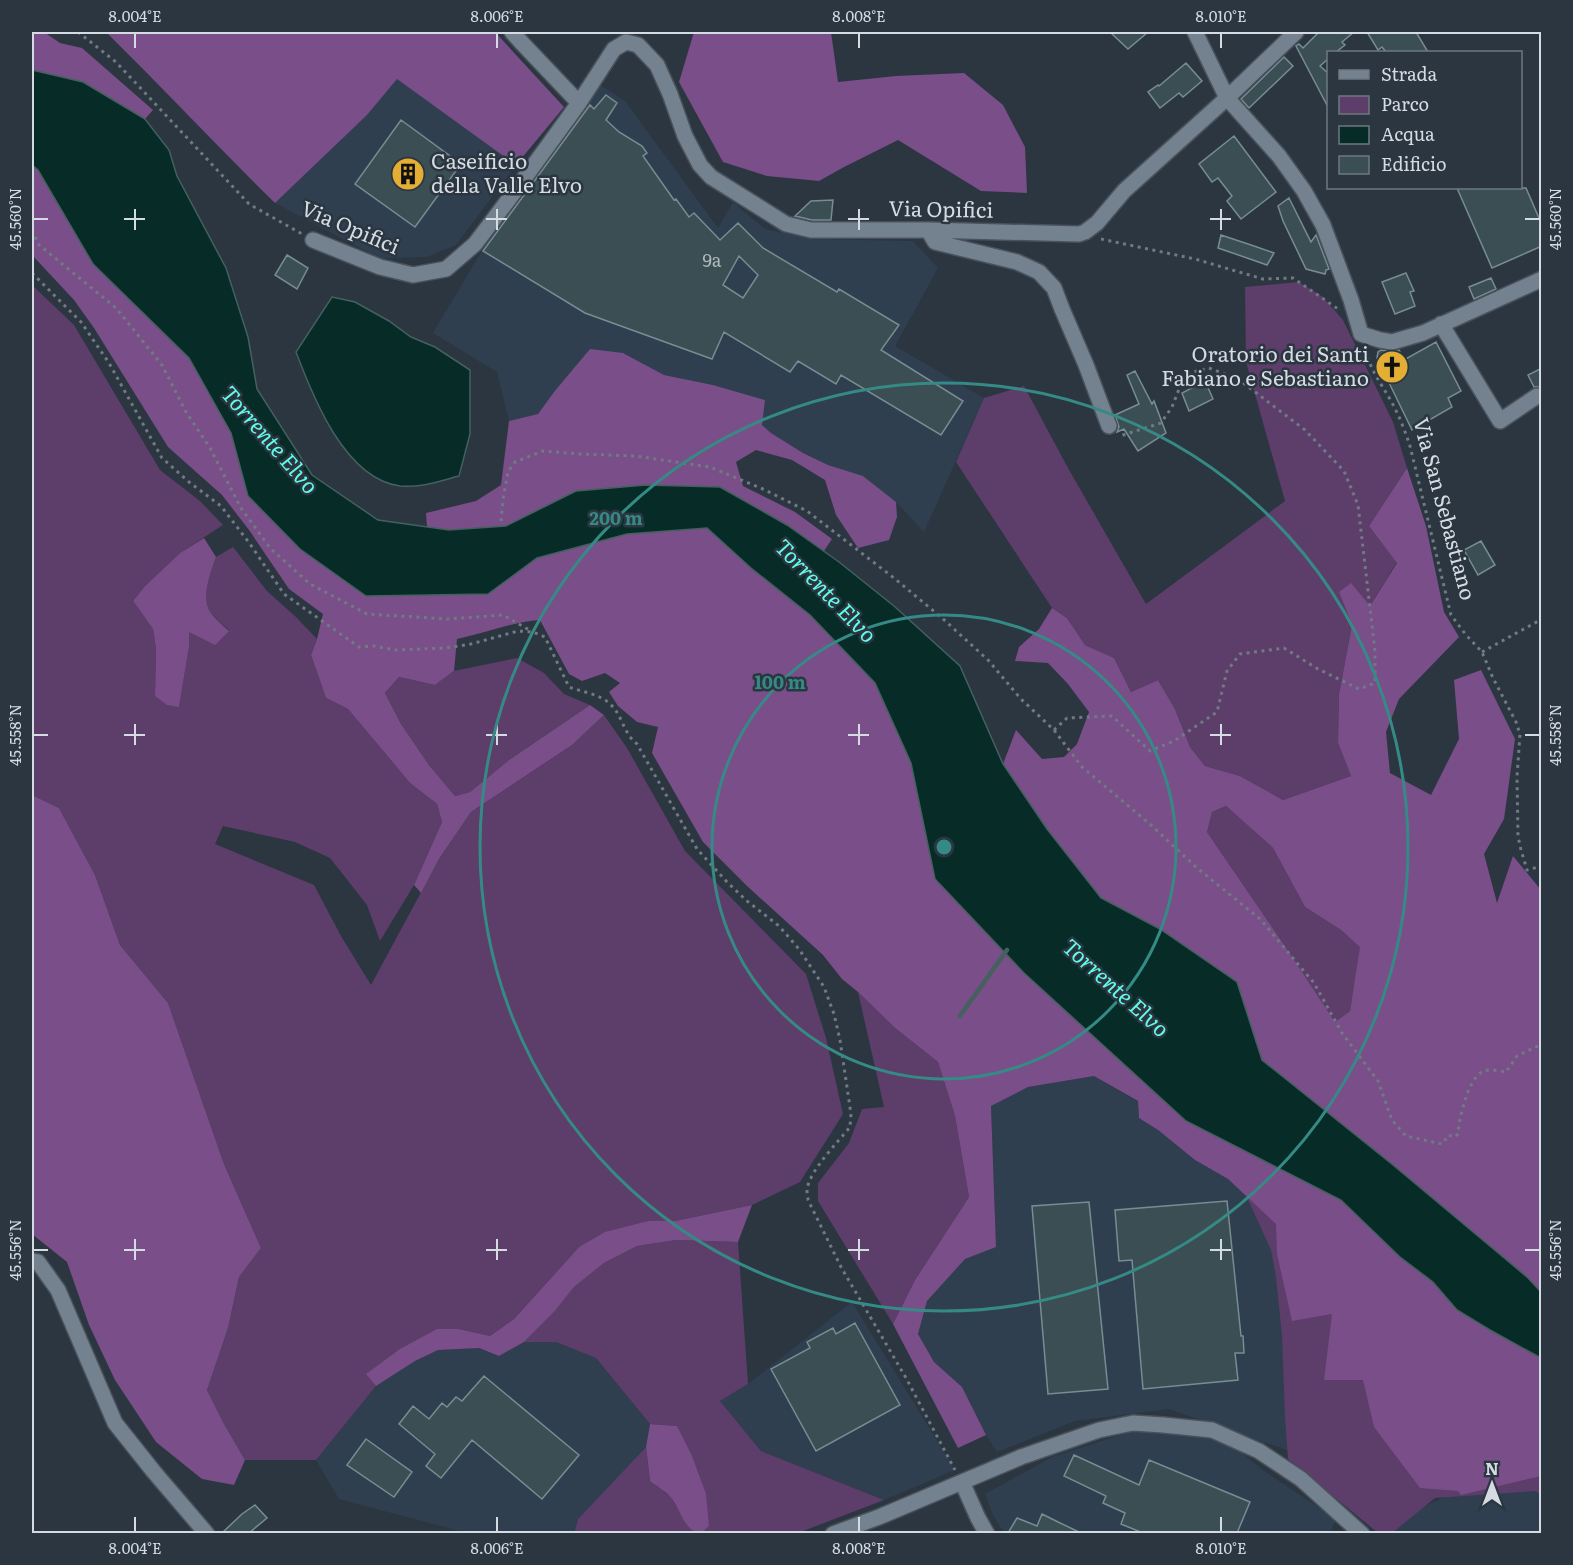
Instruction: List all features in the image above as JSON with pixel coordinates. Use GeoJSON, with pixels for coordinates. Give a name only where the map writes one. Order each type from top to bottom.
{"type":"FeatureCollection","features":[{"type":"Feature","properties":{"kind":"street"},"geometry":{"type":"LineString","coordinates":[[512,32],[579,103]]}},
{"type":"Feature","properties":{"kind":"street"},"geometry":{"type":"LineString","coordinates":[[1195,32],[1227,98],[1279,156],[1323,225],[1361,334],[1392,342],[1423,333],[1542,279]]}},
{"type":"Feature","properties":{"kind":"street"},"geometry":{"type":"LineString","coordinates":[[1079,234],[1097,223],[1124,192],[1296,32]]}},
{"type":"Feature","properties":{"kind":"street","name":"Via Opifici"},"geometry":{"type":"LineString","coordinates":[[313,240],[380,267],[413,275],[446,268],[475,244],[579,103],[614,49],[626,42],[638,45],[657,65],[685,136],[700,165],[711,177],[786,224],[811,230],[1079,234]]}},
{"type":"Feature","properties":{"kind":"street"},"geometry":{"type":"LineString","coordinates":[[928,230],[935,242],[993,255],[1039,272],[1054,288],[1109,426]]}},
{"type":"Feature","properties":{"kind":"street"},"geometry":{"type":"LineString","coordinates":[[1441,324],[1500,421],[1537,396]]}},
{"type":"Feature","properties":{"kind":"street"},"geometry":{"type":"LineString","coordinates":[[32,1261],[38,1262],[58,1290],[115,1423],[207,1533]]}},
{"type":"Feature","properties":{"kind":"street"},"geometry":{"type":"LineString","coordinates":[[833,1533],[879,1517],[1021,1457],[1099,1430],[1133,1423],[1212,1430],[1259,1451],[1301,1479],[1362,1533]]}},
{"type":"Feature","properties":{"kind":"street"},"geometry":{"type":"LineString","coordinates":[[962,1482],[987,1533]]}},
{"type":"Feature","properties":{"kind":"path","name":"Via Opifici"},"geometry":{"type":"LineString","coordinates":[[78,32],[116,62],[249,204],[313,240]]}},
{"type":"Feature","properties":{"kind":"path"},"geometry":{"type":"LineString","coordinates":[[32,230],[39,245],[116,308],[162,365],[186,412],[210,448],[241,508],[270,548],[310,584],[367,614],[447,619],[503,615],[544,637],[569,687],[601,698],[612,705],[697,849],[727,882],[779,926],[799,948],[824,987],[834,1014],[851,1114],[850,1126],[822,1160],[811,1179],[807,1190],[808,1200],[841,1267],[906,1378],[962,1482]]}},
{"type":"Feature","properties":{"kind":"path"},"geometry":{"type":"LineString","coordinates":[[1079,234],[1195,259],[1263,279],[1293,278],[1340,310],[1356,315]]}},
{"type":"Feature","properties":{"kind":"path"},"geometry":{"type":"LineString","coordinates":[[32,273],[81,322],[109,363],[162,458],[221,506],[284,594],[359,647],[374,646],[395,650],[446,648],[518,631],[533,632]]}},
{"type":"Feature","properties":{"kind":"path","name":"Via San Sebastiano"},"geometry":{"type":"LineString","coordinates":[[1361,334],[1369,366],[1392,403],[1410,446],[1451,615],[1482,652],[1513,714],[1520,734],[1517,808],[1521,850],[1527,870],[1542,866]]}},
{"type":"Feature","properties":{"kind":"path"},"geometry":{"type":"LineString","coordinates":[[1054,730],[1067,718],[1112,716],[1150,751],[1174,741],[1217,712],[1227,671],[1240,654],[1284,648],[1318,669],[1359,689],[1375,683],[1375,651],[1358,505],[1344,471],[1305,430],[1238,379],[1209,368],[1185,374],[1172,407],[1161,423],[1117,437],[1109,426]]}},
{"type":"Feature","properties":{"kind":"path"},"geometry":{"type":"LineString","coordinates":[[501,521],[508,472],[515,462],[543,451],[635,456],[710,467],[763,489],[807,511],[942,618],[988,660],[1021,699],[1054,730],[1082,767],[1151,825],[1197,868],[1260,919],[1314,983],[1342,1033],[1378,1082],[1392,1120],[1406,1136],[1442,1144],[1449,1135],[1454,1137],[1458,1134],[1459,1121],[1471,1087],[1480,1073],[1488,1070],[1506,1072],[1517,1056],[1542,1044]]}},
{"type":"Feature","properties":{"kind":"path"},"geometry":{"type":"LineString","coordinates":[[1482,652],[1542,619]]}},
{"type":"Feature","properties":{"kind":"shaded area"},"geometry":{"type":"Polygon","coordinates":[[[32,32],[44,32],[60,43],[82,48],[153,110],[145,119],[83,82],[32,70],[32,32]]]}},
{"type":"Feature","properties":{"kind":"shaded area"},"geometry":{"type":"Polygon","coordinates":[[[106,32],[495,32],[564,107],[516,165],[397,79],[367,115],[275,203],[106,32]]]}},
{"type":"Feature","properties":{"kind":"shaded area"},"geometry":{"type":"Polygon","coordinates":[[[694,32],[831,32],[838,82],[896,76],[964,73],[1003,105],[1025,147],[1027,193],[981,191],[898,140],[819,181],[767,176],[723,162],[679,82],[694,32]]]}},
{"type":"Feature","properties":{"kind":"shaded area"},"geometry":{"type":"Polygon","coordinates":[[[397,78],[516,165],[456,245],[427,257],[379,258],[275,203],[367,115],[397,78]]]}},
{"type":"Feature","properties":{"kind":"shaded area"},"geometry":{"type":"Polygon","coordinates":[[[600,85],[625,101],[718,228],[733,202],[765,229],[811,239],[913,241],[938,268],[895,346],[984,398],[924,532],[896,502],[863,476],[828,465],[771,433],[761,424],[765,400],[713,385],[664,375],[623,353],[554,392],[538,414],[509,421],[497,372],[433,333],[502,217],[600,85]]]}},
{"type":"Feature","properties":{"kind":"shaded area"},"geometry":{"type":"Polygon","coordinates":[[[32,165],[38,170],[93,264],[189,358],[231,433],[248,496],[488,594],[537,558],[627,534],[707,528],[751,568],[810,615],[875,683],[911,763],[935,879],[1186,1121],[1341,1200],[1400,1257],[1433,1282],[1457,1310],[1541,1358],[1541,1476],[1461,1495],[1458,1491],[1420,1488],[1374,1427],[1363,1380],[1324,1380],[1332,1314],[1292,1321],[1277,1254],[1276,1224],[1228,1179],[1195,1160],[1158,1130],[1139,1118],[1138,1101],[1094,1076],[1028,1087],[991,1106],[996,1247],[965,1259],[927,1301],[918,1334],[934,1362],[962,1387],[986,1435],[958,1448],[893,1324],[915,1280],[969,1197],[955,1116],[938,1062],[895,1028],[842,979],[823,955],[747,886],[703,842],[652,753],[658,727],[637,722],[618,706],[609,692],[620,683],[605,673],[582,681],[569,674],[540,620],[509,625],[457,639],[454,671],[435,685],[399,677],[385,693],[401,724],[429,765],[455,796],[470,792],[509,760],[590,705],[604,715],[572,745],[471,812],[439,859],[421,893],[414,885],[442,822],[437,804],[410,783],[348,709],[326,698],[311,655],[323,614],[289,589],[222,495],[168,447],[94,328],[74,300],[32,255],[32,165]]]}},
{"type":"Feature","properties":{"kind":"shaded area"},"geometry":{"type":"Polygon","coordinates":[[[590,349],[623,353],[664,375],[713,385],[765,400],[762,425],[771,433],[828,465],[863,476],[896,502],[897,517],[889,540],[858,548],[836,515],[825,480],[792,460],[756,450],[736,462],[743,486],[795,512],[832,539],[824,551],[787,525],[720,487],[646,485],[576,491],[506,526],[449,530],[427,527],[426,513],[476,501],[501,485],[509,421],[538,414],[590,349]]]}},
{"type":"Feature","properties":{"kind":"shaded area"},"geometry":{"type":"Polygon","coordinates":[[[1407,468],[1426,526],[1444,612],[1459,637],[1399,699],[1386,732],[1390,773],[1431,795],[1459,739],[1454,680],[1481,670],[1515,739],[1504,819],[1484,854],[1497,903],[1513,856],[1541,890],[1541,1292],[1527,1277],[1393,1165],[1262,1060],[1237,982],[1160,929],[1101,898],[1047,829],[1003,764],[1016,730],[1042,759],[1064,757],[1077,744],[1089,712],[1068,684],[1048,663],[1015,661],[1019,647],[1039,629],[1052,608],[1067,618],[1085,645],[1114,658],[1131,692],[1158,680],[1175,709],[1190,747],[1205,766],[1240,776],[1283,800],[1351,776],[1338,743],[1339,694],[1352,625],[1339,592],[1351,583],[1370,606],[1397,563],[1369,526],[1407,468]],[[1226,806],[1212,812],[1207,832],[1335,1022],[1350,1011],[1360,947],[1341,930],[1305,907],[1273,848],[1226,806]]]}},
{"type":"Feature","properties":{"kind":"shaded area"},"geometry":{"type":"Polygon","coordinates":[[[204,538],[216,557],[206,600],[213,616],[229,631],[215,645],[189,632],[189,647],[179,707],[167,705],[155,696],[156,649],[153,629],[133,601],[145,586],[180,553],[204,538]]]}},
{"type":"Feature","properties":{"kind":"shaded area"},"geometry":{"type":"Polygon","coordinates":[[[32,795],[59,808],[95,875],[120,945],[168,1003],[224,1164],[261,1248],[239,1277],[228,1328],[207,1390],[245,1460],[234,1485],[202,1479],[156,1442],[115,1380],[89,1325],[67,1262],[32,1234],[32,795]]]}},
{"type":"Feature","properties":{"kind":"shaded area"},"geometry":{"type":"Polygon","coordinates":[[[1094,1076],[1138,1102],[1139,1118],[1158,1130],[1195,1160],[1228,1179],[1276,1224],[1296,1453],[1169,1409],[1075,1421],[997,1452],[962,1387],[934,1362],[918,1334],[927,1301],[965,1259],[996,1246],[991,1106],[1028,1087],[1094,1076]]]}},
{"type":"Feature","properties":{"kind":"shaded area"},"geometry":{"type":"Polygon","coordinates":[[[752,1205],[738,1242],[676,1240],[637,1246],[604,1263],[574,1287],[555,1311],[524,1342],[499,1356],[479,1348],[438,1350],[415,1361],[376,1386],[366,1374],[400,1349],[437,1329],[459,1329],[490,1336],[514,1319],[579,1247],[605,1232],[648,1221],[675,1221],[752,1205]]]}},
{"type":"Feature","properties":{"kind":"shaded area"},"geometry":{"type":"Polygon","coordinates":[[[852,1302],[955,1470],[884,1500],[761,1451],[720,1401],[748,1384],[852,1302]]]}},
{"type":"Feature","properties":{"kind":"shaded area"},"geometry":{"type":"Polygon","coordinates":[[[524,1342],[556,1342],[596,1358],[650,1424],[646,1447],[578,1519],[574,1533],[467,1533],[339,1499],[316,1460],[376,1386],[415,1361],[438,1350],[479,1348],[499,1356],[524,1342]]]}},
{"type":"Feature","properties":{"kind":"shaded area"},"geometry":{"type":"Polygon","coordinates":[[[650,1424],[677,1426],[692,1456],[706,1494],[709,1526],[702,1533],[696,1532],[687,1525],[670,1496],[650,1481],[646,1447],[650,1424]]]}},
{"type":"Feature","properties":{"kind":"shaded area"},"geometry":{"type":"Polygon","coordinates":[[[1133,1431],[1208,1438],[1241,1452],[1261,1469],[1336,1519],[1330,1534],[1004,1533],[993,1515],[985,1494],[1052,1457],[1133,1431]]]}},
{"type":"Feature","properties":{"kind":"shaded area"},"geometry":{"type":"Polygon","coordinates":[[[1541,1476],[1541,1533],[1386,1534],[1391,1521],[1458,1491],[1541,1476]]]}},
{"type":"Feature","properties":{"kind":"green space"},"geometry":{"type":"Polygon","coordinates":[[[1299,282],[1323,297],[1343,320],[1393,422],[1407,468],[1369,526],[1397,562],[1370,606],[1339,592],[1352,625],[1339,694],[1338,743],[1351,776],[1283,800],[1240,776],[1205,766],[1190,747],[1175,709],[1158,680],[1131,692],[1114,658],[1085,645],[1067,618],[1052,608],[956,462],[984,398],[1024,386],[1146,604],[1285,501],[1246,362],[1245,287],[1299,282]]]}},
{"type":"Feature","properties":{"kind":"green space"},"geometry":{"type":"Polygon","coordinates":[[[32,285],[74,325],[160,470],[200,501],[223,525],[180,553],[145,586],[133,601],[153,629],[156,649],[155,696],[179,706],[189,647],[189,632],[229,630],[211,613],[206,593],[216,557],[233,547],[267,591],[317,639],[311,655],[326,698],[348,709],[410,783],[437,804],[442,822],[414,885],[380,941],[367,905],[330,858],[295,842],[223,826],[215,844],[314,885],[371,985],[439,859],[471,812],[572,745],[604,715],[627,748],[685,851],[806,974],[826,1038],[843,1114],[800,1182],[752,1205],[675,1221],[648,1221],[579,1247],[514,1319],[490,1336],[459,1329],[367,1374],[376,1386],[316,1460],[245,1460],[207,1390],[228,1328],[239,1277],[261,1248],[224,1164],[168,1003],[120,945],[95,875],[59,808],[32,795],[32,285]]]}},
{"type":"Feature","properties":{"kind":"green space"},"geometry":{"type":"Polygon","coordinates":[[[517,658],[544,673],[564,694],[590,705],[509,760],[470,792],[455,796],[429,765],[401,724],[385,693],[399,677],[435,685],[454,671],[517,658]]]}},
{"type":"Feature","properties":{"kind":"green space"},"geometry":{"type":"Polygon","coordinates":[[[1226,806],[1273,848],[1305,907],[1341,930],[1361,947],[1350,1011],[1335,1022],[1207,832],[1212,812],[1226,806]]]}},
{"type":"Feature","properties":{"kind":"green space"},"geometry":{"type":"Polygon","coordinates":[[[858,992],[895,1028],[938,1062],[955,1116],[969,1197],[915,1280],[893,1324],[818,1201],[818,1183],[849,1143],[862,1109],[884,1107],[858,992]]]}},
{"type":"Feature","properties":{"kind":"green space"},"geometry":{"type":"Polygon","coordinates":[[[1335,1078],[1541,1220],[1541,1496],[1536,1491],[1435,1498],[1392,1533],[1378,1533],[1288,1459],[1282,1336],[1276,1277],[1271,1250],[1235,1171],[1335,1078]]]}},
{"type":"Feature","properties":{"kind":"green space"},"geometry":{"type":"Polygon","coordinates":[[[676,1240],[738,1242],[748,1384],[720,1401],[761,1451],[884,1500],[798,1533],[702,1533],[709,1526],[677,1426],[650,1424],[596,1358],[556,1342],[524,1342],[555,1311],[574,1287],[604,1263],[637,1246],[676,1240]]]}},
{"type":"Feature","properties":{"kind":"green space"},"geometry":{"type":"Polygon","coordinates":[[[646,1447],[650,1481],[671,1497],[687,1525],[698,1533],[574,1534],[578,1519],[646,1447]]]}},
{"type":"Feature","properties":{"kind":"water","name":"Torrente Elvo"},"geometry":{"type":"Polygon","coordinates":[[[32,70],[83,82],[145,119],[169,150],[177,176],[226,268],[248,337],[257,389],[312,475],[378,520],[449,530],[506,526],[576,491],[646,485],[720,487],[787,525],[839,562],[894,606],[960,666],[1003,764],[1047,829],[1101,898],[1160,929],[1237,982],[1262,1060],[1393,1165],[1527,1277],[1541,1292],[1541,1358],[1457,1310],[1433,1282],[1400,1257],[1341,1200],[1186,1121],[1024,973],[935,879],[911,763],[875,683],[810,615],[751,568],[707,528],[627,534],[537,558],[488,594],[366,596],[300,549],[248,496],[231,433],[189,358],[93,264],[38,170],[32,165],[32,70]]]}},
{"type":"Feature","properties":{"kind":"water"},"geometry":{"type":"Polygon","coordinates":[[[332,297],[355,302],[389,321],[411,337],[435,347],[470,370],[470,434],[459,476],[430,484],[400,486],[380,480],[363,468],[347,452],[322,412],[296,352],[332,297]]]}},
{"type":"Feature","properties":{"kind":"building"},"geometry":{"type":"Polygon","coordinates":[[[1110,32],[1148,32],[1128,49],[1110,32]]]}},
{"type":"Feature","properties":{"kind":"building"},"geometry":{"type":"Polygon","coordinates":[[[1319,32],[1354,32],[1342,42],[1345,45],[1337,51],[1327,51],[1327,60],[1320,66],[1327,72],[1327,105],[1296,46],[1299,44],[1303,48],[1319,32]]]}},
{"type":"Feature","properties":{"kind":"building"},"geometry":{"type":"Polygon","coordinates":[[[1367,32],[1416,32],[1427,51],[1385,51],[1382,47],[1378,50],[1367,32]]]}},
{"type":"Feature","properties":{"kind":"building"},"geometry":{"type":"Polygon","coordinates":[[[1284,57],[1293,66],[1249,108],[1241,99],[1284,57]]]}},
{"type":"Feature","properties":{"kind":"building"},"geometry":{"type":"Polygon","coordinates":[[[1186,63],[1202,81],[1183,97],[1179,93],[1160,108],[1148,92],[1159,86],[1186,63]]]}},
{"type":"Feature","properties":{"kind":"building"},"geometry":{"type":"Polygon","coordinates":[[[606,95],[617,103],[606,120],[619,132],[642,146],[647,153],[643,156],[674,200],[676,199],[689,217],[694,213],[720,240],[738,223],[763,248],[837,292],[839,289],[899,325],[881,350],[963,401],[941,435],[841,375],[836,384],[798,361],[790,372],[724,332],[712,359],[585,313],[483,251],[590,105],[594,109],[606,95]],[[739,256],[723,285],[743,298],[758,275],[739,256]]]}},
{"type":"Feature","properties":{"kind":"building","name":"Caseificio della Valle Elvo"},"geometry":{"type":"Polygon","coordinates":[[[401,120],[461,164],[415,227],[355,184],[401,120]]]}},
{"type":"Feature","properties":{"kind":"building"},"geometry":{"type":"Polygon","coordinates":[[[1234,136],[1276,192],[1241,219],[1227,201],[1232,196],[1218,178],[1212,182],[1199,164],[1234,136]]]}},
{"type":"Feature","properties":{"kind":"building"},"geometry":{"type":"Polygon","coordinates":[[[1526,188],[1542,225],[1542,246],[1492,268],[1457,189],[1526,188]]]}},
{"type":"Feature","properties":{"kind":"building"},"geometry":{"type":"Polygon","coordinates":[[[1289,198],[1311,242],[1316,235],[1329,269],[1325,274],[1306,269],[1283,221],[1278,206],[1289,198]]]}},
{"type":"Feature","properties":{"kind":"building"},"geometry":{"type":"Polygon","coordinates":[[[833,200],[831,220],[812,220],[795,216],[811,201],[833,200]]]}},
{"type":"Feature","properties":{"kind":"building"},"geometry":{"type":"Polygon","coordinates":[[[1221,235],[1274,253],[1267,265],[1218,248],[1221,235]]]}},
{"type":"Feature","properties":{"kind":"building"},"geometry":{"type":"Polygon","coordinates":[[[287,255],[308,268],[297,289],[275,275],[287,255]]]}},
{"type":"Feature","properties":{"kind":"building"},"geometry":{"type":"Polygon","coordinates":[[[1406,273],[1414,291],[1410,292],[1415,306],[1395,314],[1382,282],[1406,273]]]}},
{"type":"Feature","properties":{"kind":"building"},"geometry":{"type":"Polygon","coordinates":[[[1491,278],[1496,289],[1474,299],[1469,287],[1491,278]]]}},
{"type":"Feature","properties":{"kind":"building"},"geometry":{"type":"Polygon","coordinates":[[[1436,342],[1461,391],[1448,398],[1452,407],[1412,430],[1377,358],[1378,352],[1399,350],[1404,360],[1436,342]]]}},
{"type":"Feature","properties":{"kind":"building"},"geometry":{"type":"Polygon","coordinates":[[[1542,368],[1542,387],[1534,387],[1528,375],[1542,368]]]}},
{"type":"Feature","properties":{"kind":"building"},"geometry":{"type":"Polygon","coordinates":[[[1135,371],[1152,404],[1154,401],[1166,433],[1138,451],[1124,429],[1117,432],[1119,427],[1115,415],[1139,404],[1127,375],[1135,371]]]}},
{"type":"Feature","properties":{"kind":"building"},"geometry":{"type":"Polygon","coordinates":[[[1205,381],[1213,399],[1189,411],[1182,393],[1205,381]]]}},
{"type":"Feature","properties":{"kind":"building"},"geometry":{"type":"Polygon","coordinates":[[[1481,541],[1495,565],[1478,575],[1464,550],[1481,541]]]}},
{"type":"Feature","properties":{"kind":"building"},"geometry":{"type":"Polygon","coordinates":[[[1227,1201],[1241,1336],[1243,1336],[1244,1353],[1235,1353],[1238,1380],[1143,1389],[1132,1260],[1119,1261],[1115,1210],[1227,1201]]]}},
{"type":"Feature","properties":{"kind":"building"},"geometry":{"type":"Polygon","coordinates":[[[1089,1202],[1108,1389],[1048,1394],[1032,1206],[1089,1202]]]}},
{"type":"Feature","properties":{"kind":"building"},"geometry":{"type":"Polygon","coordinates":[[[855,1323],[900,1405],[816,1451],[771,1369],[810,1348],[807,1342],[833,1328],[836,1334],[855,1323]]]}},
{"type":"Feature","properties":{"kind":"building"},"geometry":{"type":"Polygon","coordinates":[[[484,1376],[579,1455],[542,1499],[472,1440],[441,1478],[426,1466],[435,1454],[399,1424],[413,1406],[429,1419],[442,1403],[447,1407],[456,1397],[462,1401],[484,1376]]]}},
{"type":"Feature","properties":{"kind":"building"},"geometry":{"type":"Polygon","coordinates":[[[366,1439],[412,1472],[394,1497],[347,1465],[366,1439]]]}},
{"type":"Feature","properties":{"kind":"building"},"geometry":{"type":"Polygon","coordinates":[[[1074,1455],[1139,1485],[1149,1460],[1250,1502],[1237,1533],[1143,1533],[1121,1524],[1125,1513],[1103,1503],[1106,1496],[1064,1476],[1074,1455]]]}},
{"type":"Feature","properties":{"kind":"building"},"geometry":{"type":"Polygon","coordinates":[[[255,1505],[267,1518],[249,1533],[222,1533],[242,1514],[255,1505]]]}},
{"type":"Feature","properties":{"kind":"building"},"geometry":{"type":"Polygon","coordinates":[[[1042,1514],[1081,1533],[1008,1533],[1017,1518],[1037,1526],[1042,1514]]]}},
{"type":"Feature","properties":{"kind":"waterway"},"geometry":{"type":"LineString","coordinates":[[960,1016],[1007,950]]}},
{"type":"Feature","properties":{"kind":"place","name":"Caseificio della Valle Elvo"},"geometry":{"type":"Point","coordinates":[408,174]}},
{"type":"Feature","properties":{"kind":"place","name":"Oratorio dei Santi Fabiano e Sebastiano"},"geometry":{"type":"Point","coordinates":[1392,367]}}]}
